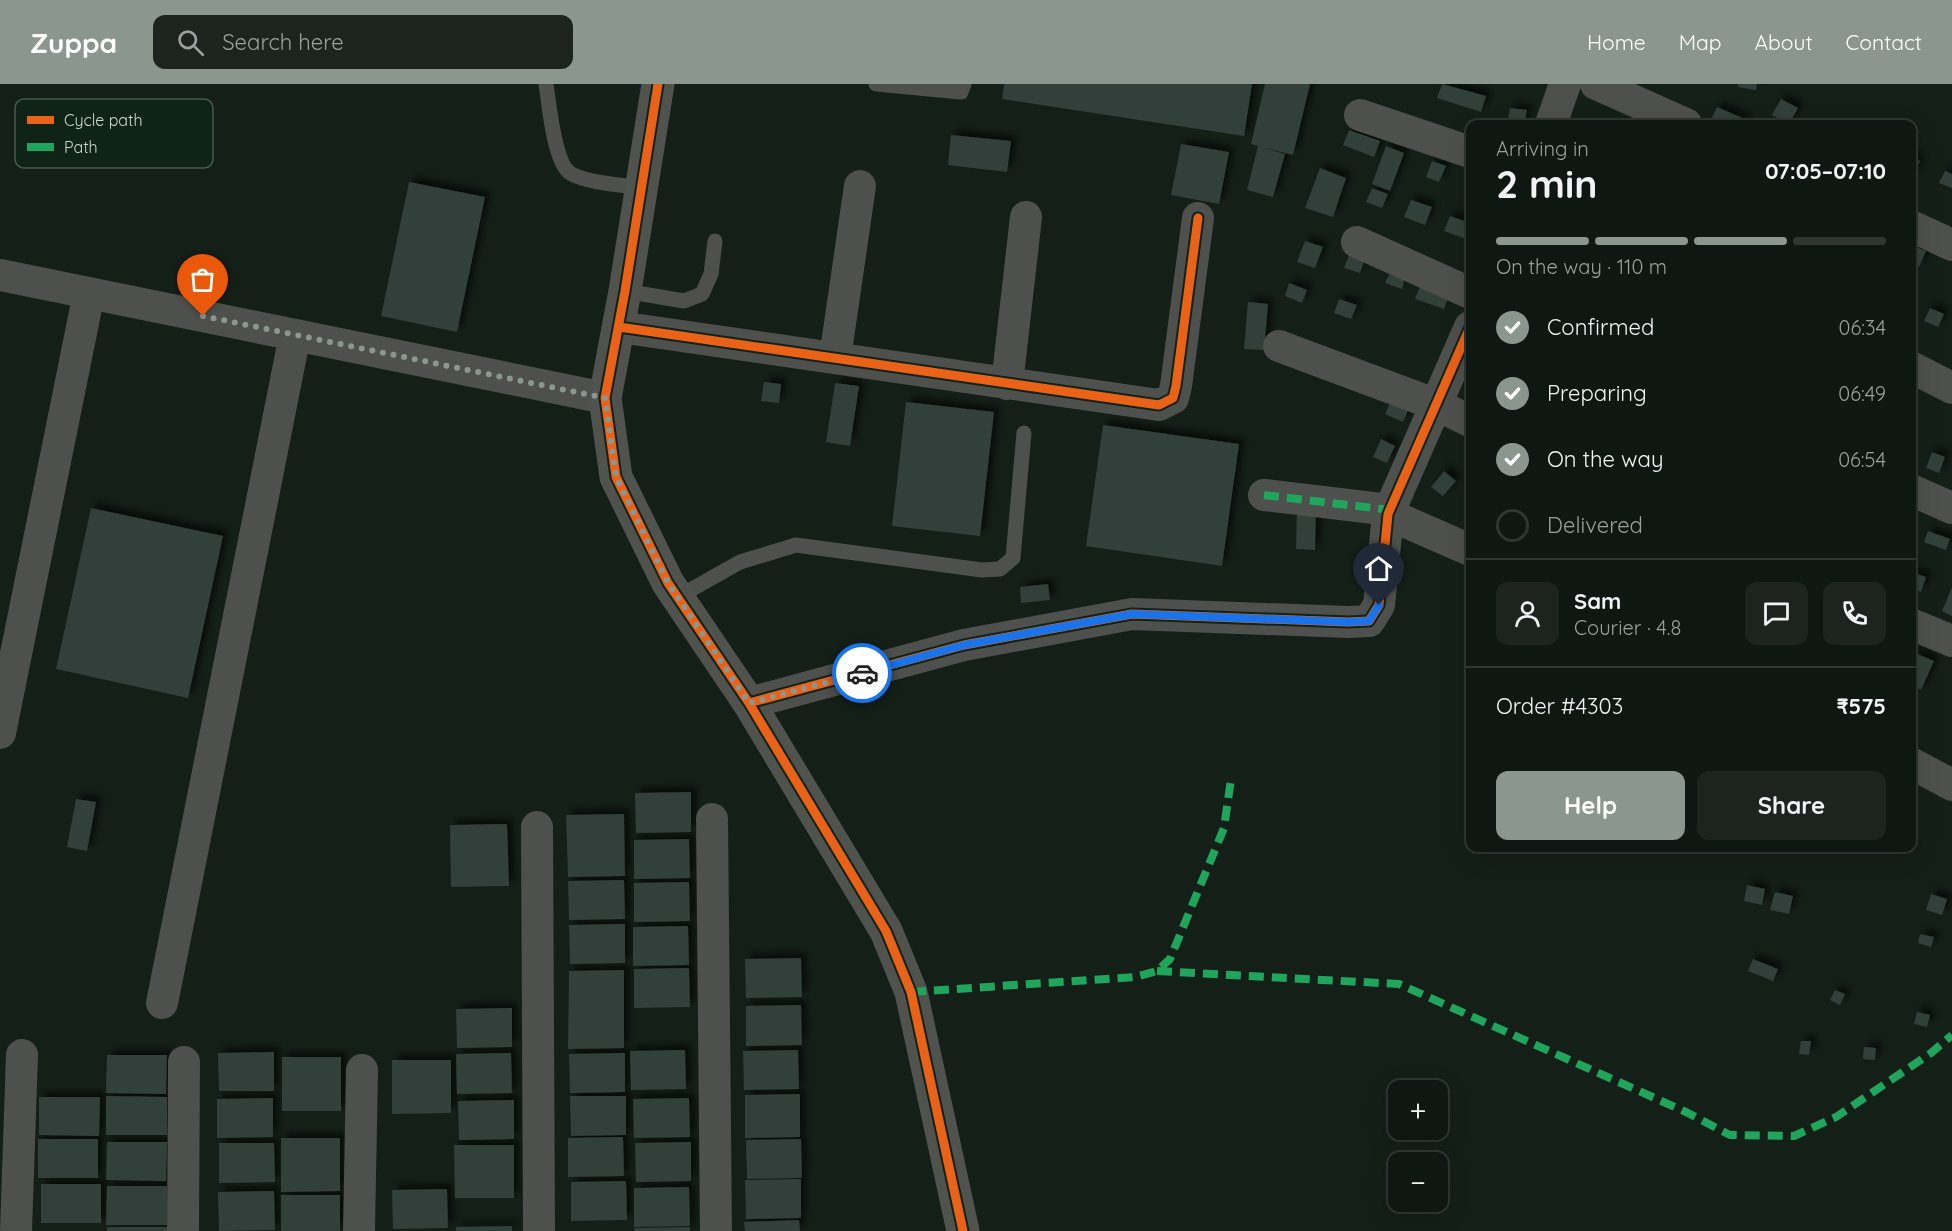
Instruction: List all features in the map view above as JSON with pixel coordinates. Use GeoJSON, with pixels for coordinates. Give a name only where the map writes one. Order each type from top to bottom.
{"type":"FeatureCollection","features":[{"type":"Feature","properties":{"kind":"street"},"geometry":{"type":"LineString","coordinates":[[658,84],[643,188],[605,398],[616,477],[668,583],[749,703],[886,931],[911,992],[963,1231]]}},
{"type":"Feature","properties":{"kind":"street"},"geometry":{"type":"LineString","coordinates":[[1552,120],[1565,84]]}},
{"type":"Feature","properties":{"kind":"street"},"geometry":{"type":"LineString","coordinates":[[1596,84],[1677,120]]}},
{"type":"Feature","properties":{"kind":"street"},"geometry":{"type":"LineString","coordinates":[[1360,115],[1466,151]]}},
{"type":"Feature","properties":{"kind":"street"},"geometry":{"type":"LineString","coordinates":[[835,358],[860,186]]}},
{"type":"Feature","properties":{"kind":"street"},"geometry":{"type":"LineString","coordinates":[[1007,384],[1026,217]]}},
{"type":"Feature","properties":{"kind":"street"},"geometry":{"type":"LineString","coordinates":[[619,327],[1159,405],[1173,398],[1198,218]]}},
{"type":"Feature","properties":{"kind":"street"},"geometry":{"type":"LineString","coordinates":[[1916,228],[1952,245]]}},
{"type":"Feature","properties":{"kind":"street"},"geometry":{"type":"LineString","coordinates":[[1358,242],[1466,291]]}},
{"type":"Feature","properties":{"kind":"street"},"geometry":{"type":"LineString","coordinates":[[0,275],[605,398]]}},
{"type":"Feature","properties":{"kind":"street"},"geometry":{"type":"LineString","coordinates":[[0,733],[89,293]]}},
{"type":"Feature","properties":{"kind":"street"},"geometry":{"type":"LineString","coordinates":[[162,1003],[295,335]]}},
{"type":"Feature","properties":{"kind":"street"},"geometry":{"type":"LineString","coordinates":[[749,703],[964,645],[1132,614],[1369,621],[1379,605],[1389,512],[1466,336]]}},
{"type":"Feature","properties":{"kind":"street"},"geometry":{"type":"LineString","coordinates":[[1279,346],[1437,405],[1466,419]]}},
{"type":"Feature","properties":{"kind":"street"},"geometry":{"type":"LineString","coordinates":[[1916,370],[1952,388]]}},
{"type":"Feature","properties":{"kind":"street"},"geometry":{"type":"LineString","coordinates":[[1916,492],[1952,508]]}},
{"type":"Feature","properties":{"kind":"street"},"geometry":{"type":"LineString","coordinates":[[1264,495],[1389,512],[1466,548]]}},
{"type":"Feature","properties":{"kind":"street"},"geometry":{"type":"LineString","coordinates":[[1916,626],[1952,641]]}},
{"type":"Feature","properties":{"kind":"street"},"geometry":{"type":"LineString","coordinates":[[1916,766],[1952,785]]}},
{"type":"Feature","properties":{"kind":"street"},"geometry":{"type":"LineString","coordinates":[[712,819],[716,1231]]}},
{"type":"Feature","properties":{"kind":"street"},"geometry":{"type":"LineString","coordinates":[[537,827],[539,1231]]}},
{"type":"Feature","properties":{"kind":"street"},"geometry":{"type":"LineString","coordinates":[[15,1231],[22,1055]]}},
{"type":"Feature","properties":{"kind":"street"},"geometry":{"type":"LineString","coordinates":[[183,1231],[184,1062]]}},
{"type":"Feature","properties":{"kind":"street"},"geometry":{"type":"LineString","coordinates":[[359,1231],[362,1070]]}},
{"type":"Feature","properties":{"kind":"lane"},"geometry":{"type":"LineString","coordinates":[[546,84],[559,156],[568,172],[583,178],[643,188]]}},
{"type":"Feature","properties":{"kind":"lane"},"geometry":{"type":"LineString","coordinates":[[876,84],[961,92],[964,84]]}},
{"type":"Feature","properties":{"kind":"lane"},"geometry":{"type":"LineString","coordinates":[[625,291],[684,301],[702,294],[711,274],[716,241]]}},
{"type":"Feature","properties":{"kind":"lane"},"geometry":{"type":"LineString","coordinates":[[678,597],[740,562],[796,545],[982,570],[1000,569],[1013,558],[1024,433]]}},
{"type":"Feature","properties":{"kind":"building"},"geometry":{"type":"Polygon","coordinates":[[[1004,84],[1252,84],[1244,136],[1002,99],[1004,84]]]}},
{"type":"Feature","properties":{"kind":"building"},"geometry":{"type":"Polygon","coordinates":[[[1265,84],[1310,84],[1293,155],[1261,147],[1285,154],[1273,197],[1247,190],[1258,146],[1251,144],[1265,84]]]}},
{"type":"Feature","properties":{"kind":"building"},"geometry":{"type":"Polygon","coordinates":[[[1442,84],[1486,96],[1481,112],[1437,98],[1442,84]]]}},
{"type":"Feature","properties":{"kind":"building"},"geometry":{"type":"Polygon","coordinates":[[[1738,84],[1757,84],[1756,90],[1738,87],[1738,84]]]}},
{"type":"Feature","properties":{"kind":"building"},"geometry":{"type":"Polygon","coordinates":[[[1781,99],[1798,108],[1791,120],[1781,120],[1772,115],[1781,99]]]}},
{"type":"Feature","properties":{"kind":"building"},"geometry":{"type":"Polygon","coordinates":[[[1717,107],[1747,120],[1711,120],[1717,107]]]}},
{"type":"Feature","properties":{"kind":"building"},"geometry":{"type":"Polygon","coordinates":[[[1510,108],[1527,110],[1525,120],[1508,120],[1510,108]]]}},
{"type":"Feature","properties":{"kind":"building"},"geometry":{"type":"Polygon","coordinates":[[[1349,130],[1380,141],[1374,157],[1343,145],[1349,130]]]}},
{"type":"Feature","properties":{"kind":"building"},"geometry":{"type":"Polygon","coordinates":[[[951,135],[1011,141],[1007,172],[948,165],[951,135]]]}},
{"type":"Feature","properties":{"kind":"building"},"geometry":{"type":"Polygon","coordinates":[[[1181,144],[1229,152],[1219,204],[1171,195],[1181,144]]]}},
{"type":"Feature","properties":{"kind":"building"},"geometry":{"type":"Polygon","coordinates":[[[1386,146],[1404,153],[1390,191],[1372,184],[1386,146]]]}},
{"type":"Feature","properties":{"kind":"building"},"geometry":{"type":"Polygon","coordinates":[[[1432,161],[1446,166],[1439,182],[1426,177],[1432,161]]]}},
{"type":"Feature","properties":{"kind":"building"},"geometry":{"type":"Polygon","coordinates":[[[1320,168],[1346,178],[1333,217],[1305,208],[1320,168]]]}},
{"type":"Feature","properties":{"kind":"building"},"geometry":{"type":"Polygon","coordinates":[[[1945,171],[1952,174],[1952,188],[1939,183],[1945,171]]]}},
{"type":"Feature","properties":{"kind":"building"},"geometry":{"type":"Polygon","coordinates":[[[409,182],[485,197],[457,332],[381,316],[409,182]]]}},
{"type":"Feature","properties":{"kind":"building"},"geometry":{"type":"Polygon","coordinates":[[[1372,188],[1388,194],[1382,208],[1366,202],[1372,188]]]}},
{"type":"Feature","properties":{"kind":"building"},"geometry":{"type":"Polygon","coordinates":[[[1411,200],[1432,207],[1425,225],[1404,217],[1411,200]]]}},
{"type":"Feature","properties":{"kind":"building"},"geometry":{"type":"Polygon","coordinates":[[[1450,216],[1466,222],[1466,239],[1444,231],[1450,216]]]}},
{"type":"Feature","properties":{"kind":"building"},"geometry":{"type":"Polygon","coordinates":[[[1305,241],[1323,247],[1315,268],[1297,262],[1305,241]]]}},
{"type":"Feature","properties":{"kind":"building"},"geometry":{"type":"Polygon","coordinates":[[[1916,247],[1926,251],[1919,267],[1916,266],[1916,247]]]}},
{"type":"Feature","properties":{"kind":"building"},"geometry":{"type":"Polygon","coordinates":[[[1349,255],[1364,261],[1360,273],[1344,268],[1349,255]]]}},
{"type":"Feature","properties":{"kind":"building"},"geometry":{"type":"Polygon","coordinates":[[[1390,272],[1405,278],[1402,289],[1385,283],[1390,272]]]}},
{"type":"Feature","properties":{"kind":"building"},"geometry":{"type":"Polygon","coordinates":[[[1289,283],[1307,290],[1302,303],[1285,296],[1289,283]]]}},
{"type":"Feature","properties":{"kind":"building"},"geometry":{"type":"Polygon","coordinates":[[[1421,283],[1450,294],[1444,309],[1415,299],[1421,283]]]}},
{"type":"Feature","properties":{"kind":"building"},"geometry":{"type":"Polygon","coordinates":[[[1339,299],[1357,305],[1351,319],[1334,313],[1339,299]]]}},
{"type":"Feature","properties":{"kind":"building"},"geometry":{"type":"Polygon","coordinates":[[[1248,302],[1268,304],[1264,350],[1244,349],[1248,302]]]}},
{"type":"Feature","properties":{"kind":"building"},"geometry":{"type":"Polygon","coordinates":[[[1930,308],[1944,314],[1938,327],[1924,321],[1930,308]]]}},
{"type":"Feature","properties":{"kind":"building"},"geometry":{"type":"Polygon","coordinates":[[[764,382],[781,384],[779,403],[761,401],[764,382]]]}},
{"type":"Feature","properties":{"kind":"building"},"geometry":{"type":"Polygon","coordinates":[[[835,383],[859,386],[850,446],[826,442],[835,383]]]}},
{"type":"Feature","properties":{"kind":"building"},"geometry":{"type":"Polygon","coordinates":[[[1391,401],[1409,408],[1403,422],[1385,414],[1391,401]]]}},
{"type":"Feature","properties":{"kind":"building"},"geometry":{"type":"Polygon","coordinates":[[[906,402],[994,412],[980,536],[892,526],[906,402]]]}},
{"type":"Feature","properties":{"kind":"building"},"geometry":{"type":"Polygon","coordinates":[[[1103,425],[1239,444],[1222,566],[1086,546],[1103,425]]]}},
{"type":"Feature","properties":{"kind":"building"},"geometry":{"type":"Polygon","coordinates":[[[1381,439],[1395,446],[1387,463],[1373,457],[1381,439]]]}},
{"type":"Feature","properties":{"kind":"building"},"geometry":{"type":"Polygon","coordinates":[[[1932,452],[1945,457],[1939,473],[1926,468],[1932,452]]]}},
{"type":"Feature","properties":{"kind":"building"},"geometry":{"type":"Polygon","coordinates":[[[1444,471],[1456,481],[1443,496],[1431,487],[1444,471]]]}},
{"type":"Feature","properties":{"kind":"building"},"geometry":{"type":"Polygon","coordinates":[[[1297,506],[1316,506],[1315,550],[1296,549],[1297,506]]]}},
{"type":"Feature","properties":{"kind":"building"},"geometry":{"type":"Polygon","coordinates":[[[91,508],[223,536],[188,698],[56,669],[91,508]]]}},
{"type":"Feature","properties":{"kind":"building"},"geometry":{"type":"Polygon","coordinates":[[[1928,531],[1950,539],[1946,550],[1924,542],[1928,531]]]}},
{"type":"Feature","properties":{"kind":"building"},"geometry":{"type":"Polygon","coordinates":[[[1916,574],[1926,577],[1921,592],[1916,590],[1916,574]]]}},
{"type":"Feature","properties":{"kind":"building"},"geometry":{"type":"Polygon","coordinates":[[[1048,584],[1050,600],[1021,603],[1020,587],[1048,584]]]}},
{"type":"Feature","properties":{"kind":"building"},"geometry":{"type":"Polygon","coordinates":[[[1952,587],[1952,616],[1942,611],[1952,587]]]}},
{"type":"Feature","properties":{"kind":"building"},"geometry":{"type":"Polygon","coordinates":[[[1916,653],[1934,661],[1921,690],[1916,688],[1916,653]]]}},
{"type":"Feature","properties":{"kind":"building"},"geometry":{"type":"Polygon","coordinates":[[[691,792],[691,832],[636,833],[635,793],[691,792]]]}},
{"type":"Feature","properties":{"kind":"building"},"geometry":{"type":"Polygon","coordinates":[[[76,799],[96,802],[87,851],[67,847],[76,799]]]}},
{"type":"Feature","properties":{"kind":"building"},"geometry":{"type":"Polygon","coordinates":[[[624,814],[625,876],[568,877],[566,815],[624,814]]]}},
{"type":"Feature","properties":{"kind":"building"},"geometry":{"type":"Polygon","coordinates":[[[507,824],[509,886],[451,887],[450,825],[507,824]]]}},
{"type":"Feature","properties":{"kind":"building"},"geometry":{"type":"Polygon","coordinates":[[[689,839],[690,878],[634,879],[634,840],[689,839]]]}},
{"type":"Feature","properties":{"kind":"building"},"geometry":{"type":"Polygon","coordinates":[[[624,880],[625,919],[569,920],[568,881],[624,880]]]}},
{"type":"Feature","properties":{"kind":"building"},"geometry":{"type":"Polygon","coordinates":[[[689,882],[690,921],[634,922],[634,883],[689,882]]]}},
{"type":"Feature","properties":{"kind":"building"},"geometry":{"type":"Polygon","coordinates":[[[1747,885],[1765,889],[1762,905],[1744,901],[1747,885]]]}},
{"type":"Feature","properties":{"kind":"building"},"geometry":{"type":"Polygon","coordinates":[[[1775,892],[1793,896],[1789,914],[1770,910],[1775,892]]]}},
{"type":"Feature","properties":{"kind":"building"},"geometry":{"type":"Polygon","coordinates":[[[1931,894],[1947,899],[1942,915],[1926,910],[1931,894]]]}},
{"type":"Feature","properties":{"kind":"building"},"geometry":{"type":"Polygon","coordinates":[[[625,924],[625,963],[570,964],[569,925],[625,924]]]}},
{"type":"Feature","properties":{"kind":"building"},"geometry":{"type":"Polygon","coordinates":[[[688,926],[689,965],[633,966],[633,927],[688,926]]]}},
{"type":"Feature","properties":{"kind":"building"},"geometry":{"type":"Polygon","coordinates":[[[1920,934],[1934,937],[1931,947],[1918,943],[1920,934]]]}},
{"type":"Feature","properties":{"kind":"building"},"geometry":{"type":"Polygon","coordinates":[[[801,958],[802,997],[746,998],[745,959],[801,958]]]}},
{"type":"Feature","properties":{"kind":"building"},"geometry":{"type":"Polygon","coordinates":[[[1753,959],[1778,969],[1773,981],[1748,971],[1753,959]]]}},
{"type":"Feature","properties":{"kind":"building"},"geometry":{"type":"Polygon","coordinates":[[[689,968],[690,1007],[634,1008],[634,969],[689,968]]]}},
{"type":"Feature","properties":{"kind":"building"},"geometry":{"type":"Polygon","coordinates":[[[624,970],[624,1048],[568,1049],[569,971],[624,970]]]}},
{"type":"Feature","properties":{"kind":"building"},"geometry":{"type":"Polygon","coordinates":[[[1835,990],[1845,994],[1840,1005],[1830,1000],[1835,990]]]}},
{"type":"Feature","properties":{"kind":"building"},"geometry":{"type":"Polygon","coordinates":[[[801,1005],[802,1045],[746,1046],[746,1006],[801,1005]]]}},
{"type":"Feature","properties":{"kind":"building"},"geometry":{"type":"Polygon","coordinates":[[[512,1008],[512,1047],[457,1048],[456,1009],[512,1008]]]}},
{"type":"Feature","properties":{"kind":"building"},"geometry":{"type":"Polygon","coordinates":[[[1917,1012],[1930,1015],[1927,1027],[1914,1024],[1917,1012]]]}},
{"type":"Feature","properties":{"kind":"building"},"geometry":{"type":"Polygon","coordinates":[[[1801,1041],[1811,1041],[1809,1055],[1799,1054],[1801,1041]]]}},
{"type":"Feature","properties":{"kind":"building"},"geometry":{"type":"Polygon","coordinates":[[[1864,1047],[1876,1048],[1875,1060],[1863,1059],[1864,1047]]]}},
{"type":"Feature","properties":{"kind":"building"},"geometry":{"type":"Polygon","coordinates":[[[685,1050],[686,1089],[631,1090],[630,1051],[685,1050]]]}},
{"type":"Feature","properties":{"kind":"building"},"geometry":{"type":"Polygon","coordinates":[[[798,1050],[799,1089],[744,1090],[743,1051],[798,1050]]]}},
{"type":"Feature","properties":{"kind":"building"},"geometry":{"type":"Polygon","coordinates":[[[274,1052],[274,1091],[219,1091],[218,1053],[274,1052]]]}},
{"type":"Feature","properties":{"kind":"building"},"geometry":{"type":"Polygon","coordinates":[[[511,1053],[512,1093],[457,1094],[456,1054],[511,1053]]]}},
{"type":"Feature","properties":{"kind":"building"},"geometry":{"type":"Polygon","coordinates":[[[625,1053],[625,1092],[570,1093],[569,1054],[625,1053]]]}},
{"type":"Feature","properties":{"kind":"building"},"geometry":{"type":"Polygon","coordinates":[[[107,1055],[167,1055],[166,1094],[106,1093],[107,1055]]]}},
{"type":"Feature","properties":{"kind":"building"},"geometry":{"type":"Polygon","coordinates":[[[282,1057],[341,1057],[341,1111],[282,1111],[282,1057]]]}},
{"type":"Feature","properties":{"kind":"building"},"geometry":{"type":"Polygon","coordinates":[[[392,1060],[451,1060],[451,1113],[392,1114],[392,1060]]]}},
{"type":"Feature","properties":{"kind":"building"},"geometry":{"type":"Polygon","coordinates":[[[800,1094],[800,1137],[745,1138],[745,1095],[800,1094]]]}},
{"type":"Feature","properties":{"kind":"building"},"geometry":{"type":"Polygon","coordinates":[[[106,1096],[167,1097],[167,1135],[106,1135],[106,1096]]]}},
{"type":"Feature","properties":{"kind":"building"},"geometry":{"type":"Polygon","coordinates":[[[570,1096],[626,1096],[626,1135],[571,1136],[570,1096]]]}},
{"type":"Feature","properties":{"kind":"building"},"geometry":{"type":"Polygon","coordinates":[[[39,1097],[100,1097],[99,1136],[39,1135],[39,1097]]]}},
{"type":"Feature","properties":{"kind":"building"},"geometry":{"type":"Polygon","coordinates":[[[273,1098],[273,1137],[217,1138],[217,1099],[273,1098]]]}},
{"type":"Feature","properties":{"kind":"building"},"geometry":{"type":"Polygon","coordinates":[[[689,1098],[690,1137],[634,1138],[633,1099],[689,1098]]]}},
{"type":"Feature","properties":{"kind":"building"},"geometry":{"type":"Polygon","coordinates":[[[514,1100],[514,1139],[459,1140],[458,1101],[514,1100]]]}},
{"type":"Feature","properties":{"kind":"building"},"geometry":{"type":"Polygon","coordinates":[[[623,1137],[624,1176],[568,1177],[568,1138],[623,1137]]]}},
{"type":"Feature","properties":{"kind":"building"},"geometry":{"type":"Polygon","coordinates":[[[281,1138],[340,1138],[340,1191],[281,1192],[281,1138]]]}},
{"type":"Feature","properties":{"kind":"building"},"geometry":{"type":"Polygon","coordinates":[[[38,1139],[98,1139],[98,1178],[38,1178],[38,1139]]]}},
{"type":"Feature","properties":{"kind":"building"},"geometry":{"type":"Polygon","coordinates":[[[801,1139],[802,1178],[747,1179],[746,1140],[801,1139]]]}},
{"type":"Feature","properties":{"kind":"building"},"geometry":{"type":"Polygon","coordinates":[[[107,1142],[167,1142],[166,1181],[106,1180],[107,1142]]]}},
{"type":"Feature","properties":{"kind":"building"},"geometry":{"type":"Polygon","coordinates":[[[691,1142],[691,1181],[636,1182],[635,1143],[691,1142]]]}},
{"type":"Feature","properties":{"kind":"building"},"geometry":{"type":"Polygon","coordinates":[[[219,1143],[274,1143],[275,1182],[219,1183],[219,1143]]]}},
{"type":"Feature","properties":{"kind":"building"},"geometry":{"type":"Polygon","coordinates":[[[454,1145],[514,1145],[514,1198],[455,1198],[454,1145]]]}},
{"type":"Feature","properties":{"kind":"building"},"geometry":{"type":"Polygon","coordinates":[[[801,1179],[801,1218],[746,1219],[745,1180],[801,1179]]]}},
{"type":"Feature","properties":{"kind":"building"},"geometry":{"type":"Polygon","coordinates":[[[626,1181],[627,1220],[571,1221],[571,1182],[626,1181]]]}},
{"type":"Feature","properties":{"kind":"building"},"geometry":{"type":"Polygon","coordinates":[[[41,1184],[101,1184],[101,1223],[41,1223],[41,1184]]]}},
{"type":"Feature","properties":{"kind":"building"},"geometry":{"type":"Polygon","coordinates":[[[107,1186],[167,1186],[167,1225],[106,1225],[107,1186]]]}},
{"type":"Feature","properties":{"kind":"building"},"geometry":{"type":"Polygon","coordinates":[[[689,1187],[690,1226],[634,1227],[634,1188],[689,1187]]]}},
{"type":"Feature","properties":{"kind":"building"},"geometry":{"type":"Polygon","coordinates":[[[447,1189],[448,1228],[393,1229],[392,1190],[447,1189]]]}},
{"type":"Feature","properties":{"kind":"building"},"geometry":{"type":"Polygon","coordinates":[[[274,1191],[275,1230],[219,1231],[218,1192],[274,1191]]]}},
{"type":"Feature","properties":{"kind":"building"},"geometry":{"type":"Polygon","coordinates":[[[281,1195],[340,1195],[340,1231],[281,1231],[281,1195]]]}},
{"type":"Feature","properties":{"kind":"building"},"geometry":{"type":"Polygon","coordinates":[[[799,1220],[800,1231],[745,1231],[744,1222],[799,1220]]]}},
{"type":"Feature","properties":{"kind":"building"},"geometry":{"type":"Polygon","coordinates":[[[512,1226],[512,1231],[456,1231],[456,1227],[512,1226]]]}},
{"type":"Feature","properties":{"kind":"building"},"geometry":{"type":"Polygon","coordinates":[[[107,1227],[167,1227],[167,1231],[107,1231],[107,1227]]]}},
{"type":"Feature","properties":{"kind":"building"},"geometry":{"type":"Polygon","coordinates":[[[690,1227],[690,1231],[635,1231],[634,1228],[690,1227]]]}},
{"type":"Feature","properties":{"kind":"marked path"},"geometry":{"type":"LineString","coordinates":[[1264,495],[1390,510]]}},
{"type":"Feature","properties":{"kind":"marked path"},"geometry":{"type":"LineString","coordinates":[[911,992],[1135,977],[1157,971],[1170,959],[1224,828],[1231,779]]}},
{"type":"Feature","properties":{"kind":"marked path"},"geometry":{"type":"LineString","coordinates":[[1157,971],[1399,984],[1686,1112],[1730,1135],[1794,1136],[1836,1117],[1931,1053],[1952,1035]]}},
{"type":"Feature","properties":{"kind":"cycle path"},"geometry":{"type":"LineString","coordinates":[[658,84],[625,291],[605,398],[616,477],[668,583],[749,703],[886,931],[911,992],[963,1231]]}},
{"type":"Feature","properties":{"kind":"cycle path"},"geometry":{"type":"LineString","coordinates":[[619,327],[1159,405],[1173,398],[1176,386],[1198,218]]}},
{"type":"Feature","properties":{"kind":"cycle path"},"geometry":{"type":"LineString","coordinates":[[749,703],[964,645],[1132,614],[1369,621],[1379,605],[1388,514],[1466,336]]}},
{"type":"Feature","properties":{"kind":"way so far"},"geometry":{"type":"LineString","coordinates":[[203,316],[605,398],[616,477],[668,583],[749,703],[862,673]]}},
{"type":"Feature","properties":{"kind":"route"},"geometry":{"type":"LineString","coordinates":[[862,673],[964,645],[1132,614],[1348,622],[1369,621],[1379,605]]}}]}
